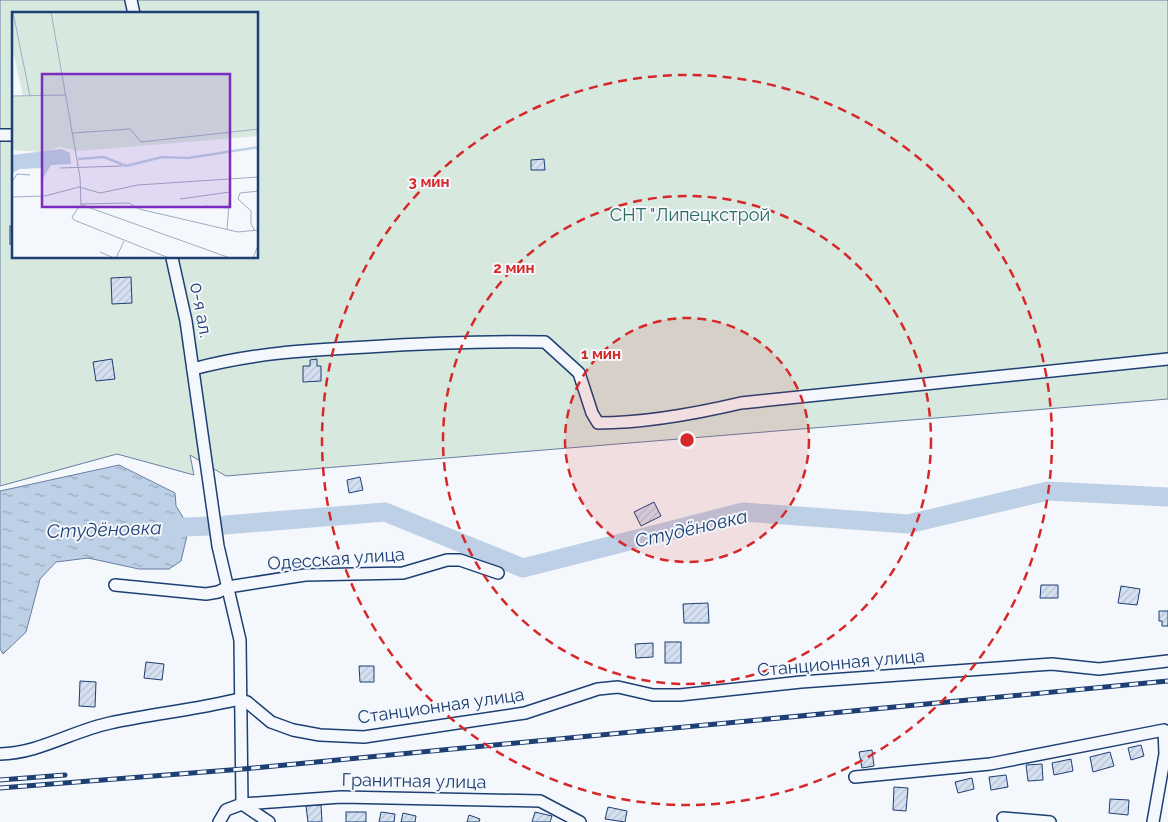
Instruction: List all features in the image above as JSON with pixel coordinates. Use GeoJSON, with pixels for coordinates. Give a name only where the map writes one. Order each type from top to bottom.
{"type":"FeatureCollection","features":[{"type":"Feature","properties":{"kind":"street","name":"0-я ал."},"geometry":{"type":"LineString","coordinates":[[172,259],[194,368],[218,546],[240,640],[242,804]]}},
{"type":"Feature","properties":{"kind":"street"},"geometry":{"type":"LineString","coordinates":[[194,368],[237,358],[283,352],[460,341],[545,342],[579,374],[592,413],[598,423],[612,423],[695,414],[750,402],[1168,359]]}},
{"type":"Feature","properties":{"kind":"street","name":"Одесская улица"},"geometry":{"type":"LineString","coordinates":[[116,584],[206,594],[218,592],[228,586],[305,575],[404,573],[447,560],[460,560],[498,573]]}},
{"type":"Feature","properties":{"kind":"street","name":"Станционная улица"},"geometry":{"type":"LineString","coordinates":[[242,700],[250,704],[271,722],[293,730],[320,736],[364,737],[525,713],[598,688],[618,687],[653,696],[680,695],[801,682],[1052,664],[1099,669],[1168,661]]}},
{"type":"Feature","properties":{"kind":"street"},"geometry":{"type":"LineString","coordinates":[[0,754],[20,754],[38,749],[78,732],[110,723],[242,700]]}},
{"type":"Feature","properties":{"kind":"street"},"geometry":{"type":"LineString","coordinates":[[854,777],[990,764],[1164,730],[1165,754],[1153,822]]}},
{"type":"Feature","properties":{"kind":"street","name":"Гранитная улица"},"geometry":{"type":"LineString","coordinates":[[242,804],[341,797],[540,801],[580,822]]}},
{"type":"Feature","properties":{"kind":"street"},"geometry":{"type":"LineString","coordinates":[[219,822],[226,810],[242,804],[269,822]]}},
{"type":"Feature","properties":{"kind":"street"},"geometry":{"type":"LineString","coordinates":[[1004,818],[1050,822]]}},
{"type":"Feature","properties":{"kind":"green space","name":"СНТ \"Липецкстрой"},"geometry":{"type":"Polygon","coordinates":[[[0,0],[1168,0],[1168,399],[226,476],[190,455],[194,475],[117,454],[0,486],[0,0]]]}},
{"type":"Feature","properties":{"kind":"water"},"geometry":{"type":"Polygon","coordinates":[[[119,465],[175,493],[176,506],[189,527],[181,561],[169,569],[139,569],[88,558],[56,562],[40,579],[26,632],[3,654],[0,649],[0,491],[119,465]]]}},
{"type":"Feature","properties":{"kind":"building"},"geometry":{"type":"Polygon","coordinates":[[[544,159],[545,170],[531,170],[531,160],[544,159]]]}},
{"type":"Feature","properties":{"kind":"building"},"geometry":{"type":"Polygon","coordinates":[[[10,226],[12,226],[12,244],[10,244],[10,226]]]}},
{"type":"Feature","properties":{"kind":"building"},"geometry":{"type":"Polygon","coordinates":[[[131,277],[132,303],[112,304],[111,278],[131,277]]]}},
{"type":"Feature","properties":{"kind":"building"},"geometry":{"type":"Polygon","coordinates":[[[112,359],[115,379],[96,381],[93,362],[112,359]]]}},
{"type":"Feature","properties":{"kind":"building"},"geometry":{"type":"Polygon","coordinates":[[[317,359],[317,366],[321,366],[321,381],[303,382],[303,366],[310,366],[310,360],[317,359]]]}},
{"type":"Feature","properties":{"kind":"building"},"geometry":{"type":"Polygon","coordinates":[[[360,477],[363,490],[349,493],[347,480],[360,477]]]}},
{"type":"Feature","properties":{"kind":"building"},"geometry":{"type":"Polygon","coordinates":[[[654,502],[661,516],[641,526],[634,512],[654,502]]]}},
{"type":"Feature","properties":{"kind":"building"},"geometry":{"type":"Polygon","coordinates":[[[1041,585],[1058,585],[1058,598],[1040,598],[1041,585]]]}},
{"type":"Feature","properties":{"kind":"building"},"geometry":{"type":"Polygon","coordinates":[[[1121,586],[1140,589],[1137,605],[1118,603],[1121,586]]]}},
{"type":"Feature","properties":{"kind":"building"},"geometry":{"type":"Polygon","coordinates":[[[708,603],[709,623],[684,623],[683,604],[708,603]]]}},
{"type":"Feature","properties":{"kind":"building"},"geometry":{"type":"Polygon","coordinates":[[[1159,611],[1168,611],[1168,626],[1162,626],[1162,621],[1159,621],[1159,611]]]}},
{"type":"Feature","properties":{"kind":"building"},"geometry":{"type":"Polygon","coordinates":[[[665,642],[681,642],[681,663],[665,663],[665,642]]]}},
{"type":"Feature","properties":{"kind":"building"},"geometry":{"type":"Polygon","coordinates":[[[653,643],[653,657],[636,658],[635,644],[653,643]]]}},
{"type":"Feature","properties":{"kind":"building"},"geometry":{"type":"Polygon","coordinates":[[[146,662],[164,664],[162,680],[144,678],[146,662]]]}},
{"type":"Feature","properties":{"kind":"building"},"geometry":{"type":"Polygon","coordinates":[[[359,666],[374,666],[374,682],[360,682],[359,666]]]}},
{"type":"Feature","properties":{"kind":"building"},"geometry":{"type":"Polygon","coordinates":[[[80,681],[96,682],[95,707],[79,706],[80,681]]]}},
{"type":"Feature","properties":{"kind":"building"},"geometry":{"type":"Polygon","coordinates":[[[1141,745],[1144,756],[1131,760],[1128,748],[1141,745]]]}},
{"type":"Feature","properties":{"kind":"building"},"geometry":{"type":"Polygon","coordinates":[[[872,750],[874,766],[862,768],[859,752],[872,750]]]}},
{"type":"Feature","properties":{"kind":"building"},"geometry":{"type":"Polygon","coordinates":[[[1110,752],[1114,766],[1093,772],[1090,757],[1110,752]]]}},
{"type":"Feature","properties":{"kind":"building"},"geometry":{"type":"Polygon","coordinates":[[[1071,759],[1073,771],[1054,775],[1052,763],[1071,759]]]}},
{"type":"Feature","properties":{"kind":"building"},"geometry":{"type":"Polygon","coordinates":[[[1042,764],[1043,780],[1028,781],[1026,765],[1042,764]]]}},
{"type":"Feature","properties":{"kind":"building"},"geometry":{"type":"Polygon","coordinates":[[[1006,775],[1008,787],[991,790],[989,777],[1006,775]]]}},
{"type":"Feature","properties":{"kind":"building"},"geometry":{"type":"Polygon","coordinates":[[[972,778],[974,789],[958,793],[955,782],[972,778]]]}},
{"type":"Feature","properties":{"kind":"building"},"geometry":{"type":"Polygon","coordinates":[[[894,787],[908,788],[906,811],[893,810],[894,787]]]}},
{"type":"Feature","properties":{"kind":"building"},"geometry":{"type":"Polygon","coordinates":[[[1110,799],[1129,800],[1128,815],[1109,813],[1110,799]]]}},
{"type":"Feature","properties":{"kind":"building"},"geometry":{"type":"Polygon","coordinates":[[[321,805],[322,822],[308,822],[306,806],[321,805]]]}},
{"type":"Feature","properties":{"kind":"building"},"geometry":{"type":"Polygon","coordinates":[[[608,807],[627,811],[625,822],[605,819],[608,807]]]}},
{"type":"Feature","properties":{"kind":"building"},"geometry":{"type":"Polygon","coordinates":[[[346,812],[366,812],[366,822],[346,822],[346,812]]]}},
{"type":"Feature","properties":{"kind":"building"},"geometry":{"type":"Polygon","coordinates":[[[381,812],[395,814],[394,822],[379,822],[381,812]]]}},
{"type":"Feature","properties":{"kind":"building"},"geometry":{"type":"Polygon","coordinates":[[[535,812],[552,816],[550,822],[532,822],[535,812]]]}},
{"type":"Feature","properties":{"kind":"building"},"geometry":{"type":"Polygon","coordinates":[[[403,813],[416,816],[415,822],[401,822],[403,813]]]}},
{"type":"Feature","properties":{"kind":"building"},"geometry":{"type":"Polygon","coordinates":[[[469,815],[480,819],[479,822],[467,822],[469,815]]]}},
{"type":"Feature","properties":{"kind":"waterway","name":"Студёновка"},"geometry":{"type":"LineString","coordinates":[[225,525],[385,512],[523,568],[743,512],[908,524],[1048,491],[1168,497]]}},
{"type":"Feature","properties":{"kind":"waterway","name":"Студёновка"},"geometry":{"type":"LineString","coordinates":[[164,528],[208,526]]}},
{"type":"Feature","properties":{"kind":"railway"},"geometry":{"type":"LineString","coordinates":[[0,788],[243,769],[1168,681]]}},
{"type":"Feature","properties":{"kind":"railway"},"geometry":{"type":"LineString","coordinates":[[0,780],[65,775]]}}]}
